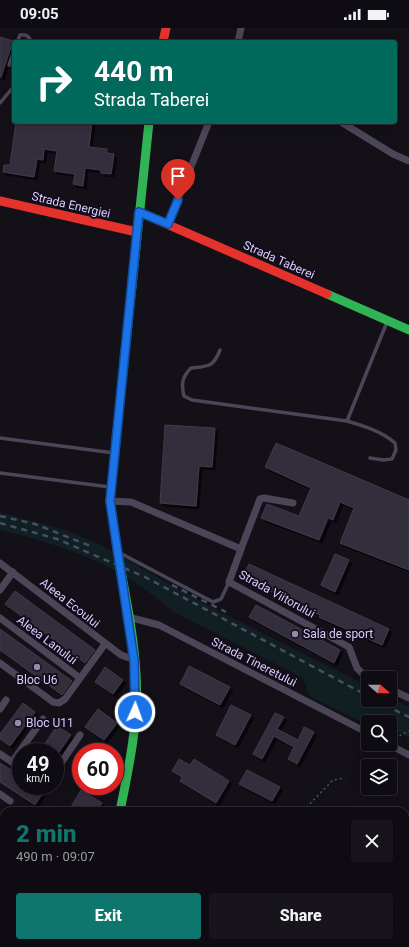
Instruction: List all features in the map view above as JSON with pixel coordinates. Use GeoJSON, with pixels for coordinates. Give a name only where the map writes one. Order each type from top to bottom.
{"type":"FeatureCollection","features":[{"type":"Feature","properties":{"kind":"main road"},"geometry":{"type":"LineString","coordinates":[[163,40],[166,28]]}},
{"type":"Feature","properties":{"kind":"main road"},"geometry":{"type":"LineString","coordinates":[[121,807],[130,760],[134,725],[134,660],[110,501],[149,124]]}},
{"type":"Feature","properties":{"kind":"main road","name":"Strada Energiei"},"geometry":{"type":"LineString","coordinates":[[0,201],[137,232]]}},
{"type":"Feature","properties":{"kind":"main road","name":"Strada Taberei"},"geometry":{"type":"LineString","coordinates":[[139,212],[409,330]]}},
{"type":"Feature","properties":{"kind":"street"},"geometry":{"type":"LineString","coordinates":[[238,40],[241,28]]}},
{"type":"Feature","properties":{"kind":"street"},"geometry":{"type":"LineString","coordinates":[[168,224],[208,124]]}},
{"type":"Feature","properties":{"kind":"street"},"geometry":{"type":"LineString","coordinates":[[343,124],[392,154],[409,161]]}},
{"type":"Feature","properties":{"kind":"street","name":"Strada Viitorului"},"geometry":{"type":"LineString","coordinates":[[293,504],[264,498],[260,499],[229,582],[349,647],[357,668],[361,672]]}},
{"type":"Feature","properties":{"kind":"street"},"geometry":{"type":"LineString","coordinates":[[110,501],[131,502],[241,549]]}},
{"type":"Feature","properties":{"kind":"street","name":"Aleea Ecoului"},"geometry":{"type":"LineString","coordinates":[[0,563],[121,655],[134,660]]}},
{"type":"Feature","properties":{"kind":"street"},"geometry":{"type":"LineString","coordinates":[[0,590],[13,572]]}},
{"type":"Feature","properties":{"kind":"street","name":"Strada Tineretului"},"geometry":{"type":"LineString","coordinates":[[128,616],[159,625],[361,729]]}},
{"type":"Feature","properties":{"kind":"street","name":"Aleea Lanului"},"geometry":{"type":"LineString","coordinates":[[0,618],[80,678]]}},
{"type":"Feature","properties":{"kind":"street"},"geometry":{"type":"LineString","coordinates":[[0,663],[53,702],[59,703],[65,699],[106,644]]}},
{"type":"Feature","properties":{"kind":"street"},"geometry":{"type":"LineString","coordinates":[[397,692],[409,698]]}},
{"type":"Feature","properties":{"kind":"street"},"geometry":{"type":"LineString","coordinates":[[0,708],[6,700]]}},
{"type":"Feature","properties":{"kind":"street"},"geometry":{"type":"LineString","coordinates":[[26,743],[43,719]]}},
{"type":"Feature","properties":{"kind":"street"},"geometry":{"type":"LineString","coordinates":[[64,759],[80,735]]}},
{"type":"Feature","properties":{"kind":"street"},"geometry":{"type":"LineString","coordinates":[[397,749],[409,756]]}},
{"type":"Feature","properties":{"kind":"street"},"geometry":{"type":"LineString","coordinates":[[0,754],[12,762]]}},
{"type":"Feature","properties":{"kind":"street"},"geometry":{"type":"LineString","coordinates":[[0,794],[10,801]]}},
{"type":"Feature","properties":{"kind":"lane"},"geometry":{"type":"LineString","coordinates":[[17,40],[20,35],[24,34],[30,40]]}},
{"type":"Feature","properties":{"kind":"lane"},"geometry":{"type":"LineString","coordinates":[[9,65],[12,56]]}},
{"type":"Feature","properties":{"kind":"lane"},"geometry":{"type":"LineString","coordinates":[[0,103],[12,88]]}},
{"type":"Feature","properties":{"kind":"lane"},"geometry":{"type":"LineString","coordinates":[[347,421],[388,321]]}},
{"type":"Feature","properties":{"kind":"lane"},"geometry":{"type":"LineString","coordinates":[[220,350],[215,362],[208,366],[191,368],[183,376],[182,388],[184,396],[192,400],[347,421],[364,426],[386,436],[395,443],[396,450],[392,459],[383,460],[370,458]]}},
{"type":"Feature","properties":{"kind":"lane"},"geometry":{"type":"LineString","coordinates":[[0,438],[114,453]]}},
{"type":"Feature","properties":{"kind":"lane"},"geometry":{"type":"LineString","coordinates":[[0,472],[111,487]]}},
{"type":"Feature","properties":{"kind":"lane"},"geometry":{"type":"LineString","coordinates":[[117,552],[213,602],[221,599],[229,582]]}},
{"type":"Feature","properties":{"kind":"path"},"geometry":{"type":"LineString","coordinates":[[397,737],[409,731]]}},
{"type":"Feature","properties":{"kind":"path"},"geometry":{"type":"LineString","coordinates":[[307,807],[333,780],[345,778]]}},
{"type":"Feature","properties":{"kind":"shaded area"},"geometry":{"type":"Polygon","coordinates":[[[0,512],[68,531],[101,545],[205,604],[361,682],[361,707],[397,707],[397,701],[409,707],[409,738],[400,733],[397,734],[397,715],[361,715],[361,722],[309,696],[303,678],[172,611],[154,595],[134,582],[92,559],[46,542],[0,530],[0,512]]]}},
{"type":"Feature","properties":{"kind":"building"},"geometry":{"type":"Polygon","coordinates":[[[0,37],[12,41],[12,44],[0,77],[0,37]]]}},
{"type":"Feature","properties":{"kind":"building"},"geometry":{"type":"Polygon","coordinates":[[[16,124],[92,124],[89,147],[107,149],[107,153],[114,154],[111,174],[101,173],[101,170],[85,168],[83,186],[73,184],[75,174],[54,171],[57,151],[44,149],[43,160],[37,159],[34,177],[3,172],[4,165],[10,165],[16,124]]]}},
{"type":"Feature","properties":{"kind":"building"},"geometry":{"type":"Polygon","coordinates":[[[165,425],[215,428],[212,467],[199,466],[196,506],[160,503],[165,425]]]}},
{"type":"Feature","properties":{"kind":"building"},"geometry":{"type":"Polygon","coordinates":[[[276,443],[409,500],[409,570],[340,543],[354,508],[340,502],[333,520],[328,518],[319,540],[261,518],[267,504],[299,516],[311,488],[265,467],[276,443]]]}},
{"type":"Feature","properties":{"kind":"building"},"geometry":{"type":"Polygon","coordinates":[[[335,554],[349,560],[335,592],[321,585],[335,554]]]}},
{"type":"Feature","properties":{"kind":"building"},"geometry":{"type":"Polygon","coordinates":[[[249,564],[389,629],[382,645],[319,617],[320,615],[242,578],[249,564]]]}},
{"type":"Feature","properties":{"kind":"building"},"geometry":{"type":"Polygon","coordinates":[[[15,591],[95,650],[85,663],[5,604],[15,591]]]}},
{"type":"Feature","properties":{"kind":"building","name":"Sala de sport"},"geometry":{"type":"Polygon","coordinates":[[[256,605],[340,650],[334,663],[249,617],[256,605]]]}},
{"type":"Feature","properties":{"kind":"building","name":"Bloc U6"},"geometry":{"type":"Polygon","coordinates":[[[0,629],[72,681],[62,695],[0,650],[0,629]]]}},
{"type":"Feature","properties":{"kind":"building"},"geometry":{"type":"Polygon","coordinates":[[[189,666],[230,687],[220,705],[180,684],[189,666]]]}},
{"type":"Feature","properties":{"kind":"building"},"geometry":{"type":"Polygon","coordinates":[[[105,667],[123,680],[113,694],[95,682],[105,667]]]}},
{"type":"Feature","properties":{"kind":"building","name":"Bloc U11"},"geometry":{"type":"Polygon","coordinates":[[[23,703],[35,712],[10,746],[0,739],[0,734],[23,703]]]}},
{"type":"Feature","properties":{"kind":"building"},"geometry":{"type":"Polygon","coordinates":[[[231,705],[251,715],[235,745],[216,735],[231,705]]]}},
{"type":"Feature","properties":{"kind":"building"},"geometry":{"type":"Polygon","coordinates":[[[98,709],[117,723],[104,740],[85,727],[98,709]]]}},
{"type":"Feature","properties":{"kind":"building"},"geometry":{"type":"Polygon","coordinates":[[[275,713],[284,717],[277,729],[298,740],[304,727],[314,732],[297,764],[288,759],[294,747],[274,736],[262,759],[253,754],[275,713]]]}},
{"type":"Feature","properties":{"kind":"building"},"geometry":{"type":"Polygon","coordinates":[[[57,726],[71,735],[64,745],[64,743],[45,743],[57,726]]]}},
{"type":"Feature","properties":{"kind":"building"},"geometry":{"type":"Polygon","coordinates":[[[179,759],[190,765],[194,759],[229,781],[216,803],[180,781],[182,777],[172,771],[179,759]]]}},
{"type":"Feature","properties":{"kind":"building"},"geometry":{"type":"Polygon","coordinates":[[[0,763],[12,770],[12,790],[0,782],[0,763]]]}},
{"type":"Feature","properties":{"kind":"building"},"geometry":{"type":"Polygon","coordinates":[[[247,770],[280,787],[272,801],[239,784],[247,770]]]}},
{"type":"Feature","properties":{"kind":"building"},"geometry":{"type":"Polygon","coordinates":[[[20,795],[41,795],[35,805],[20,795]]]}},
{"type":"Feature","properties":{"kind":"building"},"geometry":{"type":"Polygon","coordinates":[[[78,795],[89,795],[102,803],[100,807],[71,807],[78,795]]]}},
{"type":"Feature","properties":{"kind":"railway"},"geometry":{"type":"LineString","coordinates":[[0,516],[35,524],[93,547]]}},
{"type":"Feature","properties":{"kind":"railway"},"geometry":{"type":"LineString","coordinates":[[0,523],[57,539],[145,577],[361,692]]}},
{"type":"Feature","properties":{"kind":"railway"},"geometry":{"type":"LineString","coordinates":[[172,585],[226,612]]}},
{"type":"Feature","properties":{"kind":"railway"},"geometry":{"type":"LineString","coordinates":[[389,707],[409,717]]}},
{"type":"Feature","properties":{"kind":"traffic: fast"},"geometry":{"type":"LineString","coordinates":[[123,372],[149,124]]}},
{"type":"Feature","properties":{"kind":"traffic: fast"},"geometry":{"type":"LineString","coordinates":[[327,294],[409,330]]}},
{"type":"Feature","properties":{"kind":"traffic: fast"},"geometry":{"type":"LineString","coordinates":[[117,548],[133,643],[137,692],[135,726],[121,807]]}},
{"type":"Feature","properties":{"kind":"traffic: jam"},"geometry":{"type":"LineString","coordinates":[[163,40],[166,28]]}},
{"type":"Feature","properties":{"kind":"traffic: jam"},"geometry":{"type":"LineString","coordinates":[[0,201],[137,232]]}},
{"type":"Feature","properties":{"kind":"traffic: jam"},"geometry":{"type":"LineString","coordinates":[[139,212],[327,294]]}},
{"type":"Feature","properties":{"kind":"traffic: jam"},"geometry":{"type":"LineString","coordinates":[[117,548],[110,501],[123,372]]}},
{"type":"Feature","properties":{"kind":"place","name":"Sala de sport"},"geometry":{"type":"Point","coordinates":[295,634]}},
{"type":"Feature","properties":{"kind":"place","name":"Bloc U6"},"geometry":{"type":"Point","coordinates":[37,667]}},
{"type":"Feature","properties":{"kind":"place","name":"Bloc U11"},"geometry":{"type":"Point","coordinates":[18,723]}},
{"type":"Feature","properties":{"kind":"route"},"geometry":{"type":"LineString","coordinates":[[135,712],[136,675],[110,501],[114,453],[139,212],[168,224],[178,200]]}}]}
